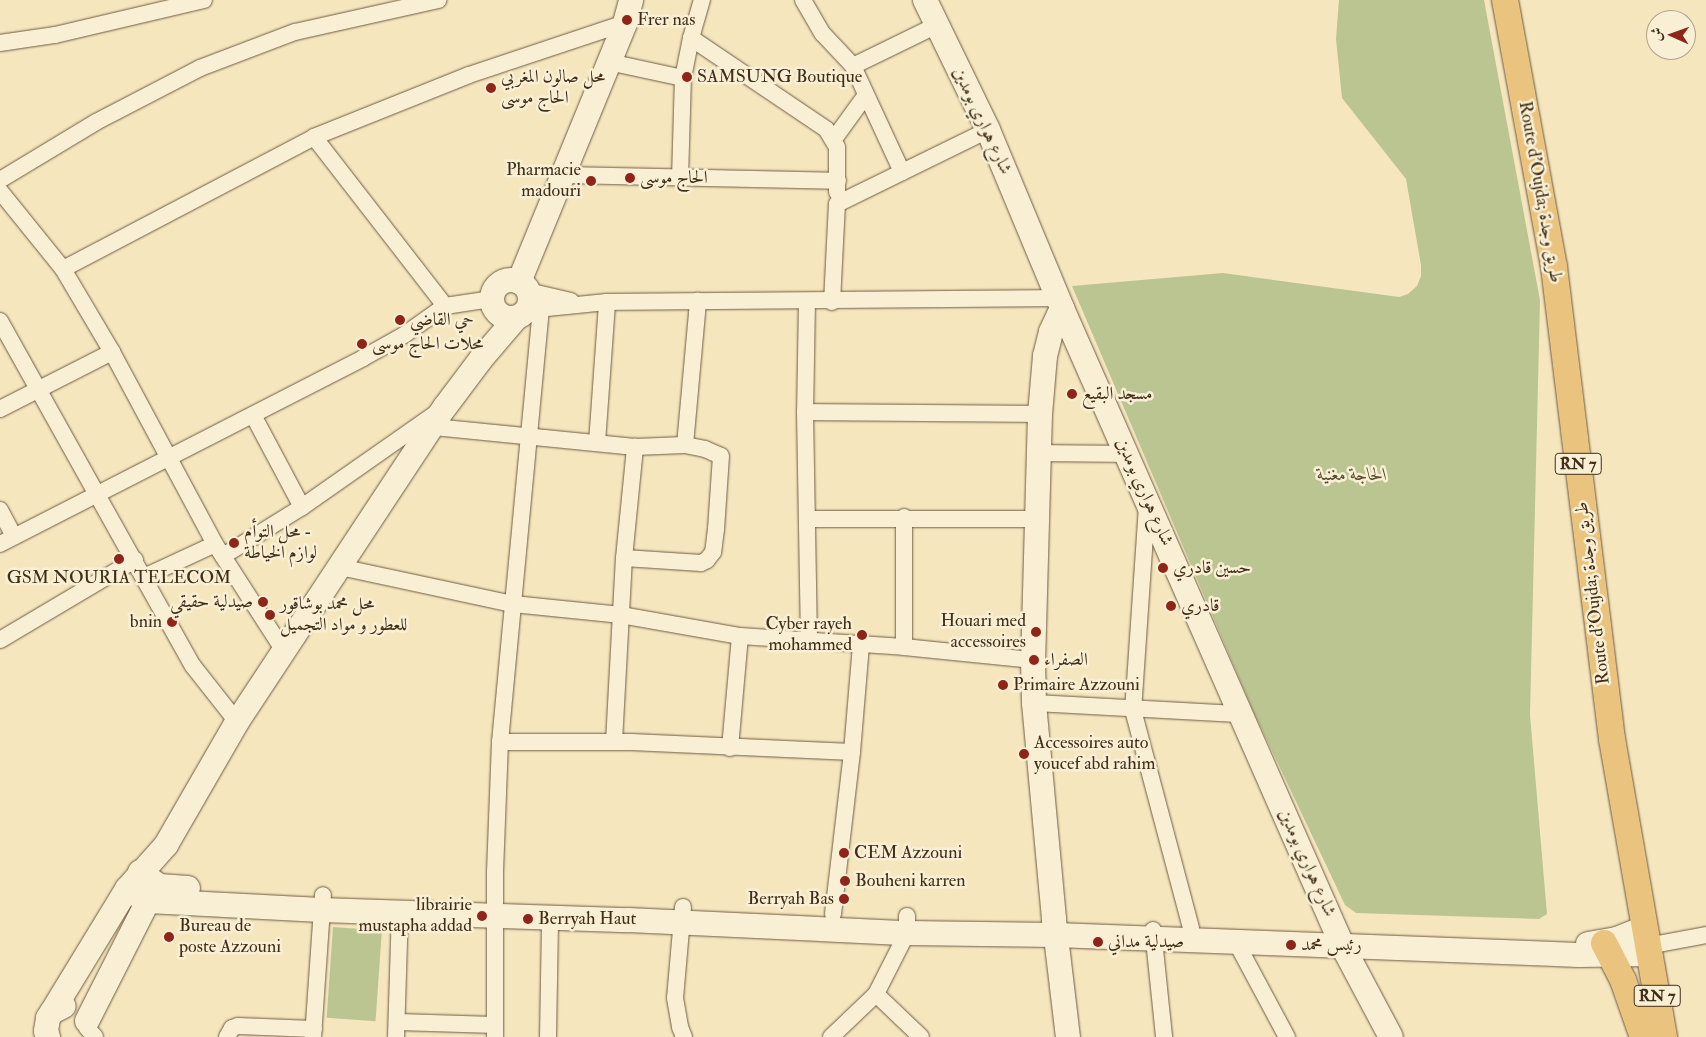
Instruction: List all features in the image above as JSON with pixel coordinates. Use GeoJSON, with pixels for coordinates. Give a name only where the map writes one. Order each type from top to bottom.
{"type":"FeatureCollection","features":[{"type":"Feature","properties":{"kind":"main road","name":"Route d'Oujda; طريق وجدة"},"geometry":{"type":"LineString","coordinates":[[1505,0],[1554,268],[1598,643],[1612,739],[1664,1037]]}},
{"type":"Feature","properties":{"kind":"main road"},"geometry":{"type":"LineString","coordinates":[[1606,948],[1626,988],[1643,1037]]}},
{"type":"Feature","properties":{"kind":"street"},"geometry":{"type":"LineString","coordinates":[[0,43],[55,35],[179,3],[204,0]]}},
{"type":"Feature","properties":{"kind":"street"},"geometry":{"type":"LineString","coordinates":[[0,180],[96,122],[200,68],[295,32],[438,0]]}},
{"type":"Feature","properties":{"kind":"street"},"geometry":{"type":"LineString","coordinates":[[46,1028],[133,880],[166,845],[237,722],[440,417],[481,359],[517,302],[562,175],[625,23],[632,0]]}},
{"type":"Feature","properties":{"kind":"street"},"geometry":{"type":"LineString","coordinates":[[680,178],[684,78],[691,38],[702,0]]}},
{"type":"Feature","properties":{"kind":"street"},"geometry":{"type":"LineString","coordinates":[[803,0],[822,34],[853,66],[902,172]]}},
{"type":"Feature","properties":{"kind":"street","name":"شارع هواري بومدين"},"geometry":{"type":"LineString","coordinates":[[925,0],[988,130],[1060,303],[1147,499],[1239,714],[1341,939],[1391,1037]]}},
{"type":"Feature","properties":{"kind":"street"},"geometry":{"type":"LineString","coordinates":[[63,269],[314,138],[469,75],[625,23]]}},
{"type":"Feature","properties":{"kind":"street"},"geometry":{"type":"LineString","coordinates":[[853,66],[937,25]]}},
{"type":"Feature","properties":{"kind":"street"},"geometry":{"type":"LineString","coordinates":[[691,38],[826,129],[834,139],[837,147],[838,182],[832,302]]}},
{"type":"Feature","properties":{"kind":"street"},"geometry":{"type":"LineString","coordinates":[[609,62],[684,78]]}},
{"type":"Feature","properties":{"kind":"street"},"geometry":{"type":"LineString","coordinates":[[834,139],[866,95]]}},
{"type":"Feature","properties":{"kind":"street"},"geometry":{"type":"LineString","coordinates":[[837,204],[988,130]]}},
{"type":"Feature","properties":{"kind":"street"},"geometry":{"type":"LineString","coordinates":[[314,138],[446,306]]}},
{"type":"Feature","properties":{"kind":"street"},"geometry":{"type":"LineString","coordinates":[[562,175],[838,182]]}},
{"type":"Feature","properties":{"kind":"street"},"geometry":{"type":"LineString","coordinates":[[0,191],[63,269],[112,352],[219,550],[284,651]]}},
{"type":"Feature","properties":{"kind":"street"},"geometry":{"type":"LineString","coordinates":[[685,445],[698,301]]}},
{"type":"Feature","properties":{"kind":"street"},"geometry":{"type":"LineString","coordinates":[[0,510],[7,540],[388,344],[446,306],[517,302],[698,301],[1060,303],[1045,356],[1040,414],[1033,660],[1034,703],[1055,928],[1068,1037]]}},
{"type":"Feature","properties":{"kind":"street"},"geometry":{"type":"LineString","coordinates":[[807,301],[805,412],[809,642]]}},
{"type":"Feature","properties":{"kind":"street"},"geometry":{"type":"LineString","coordinates":[[400,912],[397,1030],[495,1031],[495,908],[500,742],[530,436],[517,302]]}},
{"type":"Feature","properties":{"kind":"street"},"geometry":{"type":"LineString","coordinates":[[597,443],[608,302]]}},
{"type":"Feature","properties":{"kind":"street"},"geometry":{"type":"LineString","coordinates":[[0,321],[36,390],[135,560],[193,666],[237,722]]}},
{"type":"Feature","properties":{"kind":"street"},"geometry":{"type":"LineString","coordinates":[[0,409],[112,352]]}},
{"type":"Feature","properties":{"kind":"street"},"geometry":{"type":"LineString","coordinates":[[805,412],[1040,414]]}},
{"type":"Feature","properties":{"kind":"street"},"geometry":{"type":"LineString","coordinates":[[252,415],[302,507]]}},
{"type":"Feature","properties":{"kind":"street"},"geometry":{"type":"LineString","coordinates":[[144,577],[219,550],[302,507],[440,417],[530,436],[635,447],[685,445],[705,449],[720,456],[713,552],[701,563],[624,558]]}},
{"type":"Feature","properties":{"kind":"street"},"geometry":{"type":"LineString","coordinates":[[614,742],[624,558],[635,447]]}},
{"type":"Feature","properties":{"kind":"street"},"geometry":{"type":"LineString","coordinates":[[1038,452],[1126,454]]}},
{"type":"Feature","properties":{"kind":"street"},"geometry":{"type":"LineString","coordinates":[[1147,499],[1133,710],[1191,928]]}},
{"type":"Feature","properties":{"kind":"street"},"geometry":{"type":"LineString","coordinates":[[807,519],[904,517],[1036,519]]}},
{"type":"Feature","properties":{"kind":"street"},"geometry":{"type":"LineString","coordinates":[[904,517],[904,647]]}},
{"type":"Feature","properties":{"kind":"street"},"geometry":{"type":"LineString","coordinates":[[0,640],[135,560]]}},
{"type":"Feature","properties":{"kind":"street"},"geometry":{"type":"LineString","coordinates":[[340,567],[513,604],[622,615],[740,636],[904,647],[1033,660]]}},
{"type":"Feature","properties":{"kind":"street"},"geometry":{"type":"LineString","coordinates":[[730,748],[740,636]]}},
{"type":"Feature","properties":{"kind":"street"},"geometry":{"type":"LineString","coordinates":[[833,914],[852,752],[861,644]]}},
{"type":"Feature","properties":{"kind":"street"},"geometry":{"type":"LineString","coordinates":[[1034,703],[1133,710],[1239,714]]}},
{"type":"Feature","properties":{"kind":"street"},"geometry":{"type":"LineString","coordinates":[[500,742],[614,742],[852,752]]}},
{"type":"Feature","properties":{"kind":"street"},"geometry":{"type":"LineString","coordinates":[[88,1031],[153,894],[166,845]]}},
{"type":"Feature","properties":{"kind":"street"},"geometry":{"type":"LineString","coordinates":[[133,880],[153,894],[322,902],[682,914],[907,925],[1055,928],[1153,933],[1236,942],[1341,939],[1565,944],[1606,948],[1706,935]]}},
{"type":"Feature","properties":{"kind":"street"},"geometry":{"type":"LineString","coordinates":[[322,902],[400,912],[495,908],[550,917],[682,914],[833,914],[907,925]]}},
{"type":"Feature","properties":{"kind":"street"},"geometry":{"type":"LineString","coordinates":[[227,1037],[232,1028],[238,1026],[314,1033],[322,902]]}},
{"type":"Feature","properties":{"kind":"street"},"geometry":{"type":"LineString","coordinates":[[682,914],[675,998],[680,1027],[684,1037]]}},
{"type":"Feature","properties":{"kind":"street"},"geometry":{"type":"LineString","coordinates":[[548,1037],[550,917]]}},
{"type":"Feature","properties":{"kind":"street"},"geometry":{"type":"LineString","coordinates":[[832,1037],[876,994],[907,925]]}},
{"type":"Feature","properties":{"kind":"street"},"geometry":{"type":"LineString","coordinates":[[1153,933],[1191,928],[1341,939]]}},
{"type":"Feature","properties":{"kind":"street"},"geometry":{"type":"LineString","coordinates":[[1153,933],[1164,1037]]}},
{"type":"Feature","properties":{"kind":"street"},"geometry":{"type":"LineString","coordinates":[[1236,942],[1287,1037]]}},
{"type":"Feature","properties":{"kind":"street"},"geometry":{"type":"LineString","coordinates":[[876,994],[921,1037]]}},
{"type":"Feature","properties":{"kind":"street"},"geometry":{"type":"LineString","coordinates":[[46,1028],[65,1006],[78,1010],[88,1031]]}},
{"type":"Feature","properties":{"kind":"green space","name":"الحاجة مغنية"},"geometry":{"type":"Polygon","coordinates":[[[1339,0],[1484,0],[1540,300],[1530,715],[1547,914],[1539,919],[1356,913],[1345,905],[1254,713],[1072,286],[1223,273],[1399,297],[1408,294],[1417,286],[1421,276],[1421,265],[1406,179],[1342,98],[1336,39],[1339,0]]]}},
{"type":"Feature","properties":{"kind":"green space"},"geometry":{"type":"Polygon","coordinates":[[[333,927],[382,930],[376,1021],[327,1018],[333,927]]]}},
{"type":"Feature","properties":{"kind":"place","name":"Frer nas"},"geometry":{"type":"Point","coordinates":[627,20]}},
{"type":"Feature","properties":{"kind":"place","name":"SAMSUNG Boutique"},"geometry":{"type":"Point","coordinates":[687,77]}},
{"type":"Feature","properties":{"kind":"place","name":"محل صالون المغربي الحاج موسى"},"geometry":{"type":"Point","coordinates":[491,88]}},
{"type":"Feature","properties":{"kind":"place","name":"الحاج موسى"},"geometry":{"type":"Point","coordinates":[630,178]}},
{"type":"Feature","properties":{"kind":"place","name":"Pharmacie madouri"},"geometry":{"type":"Point","coordinates":[591,181]}},
{"type":"Feature","properties":{"kind":"place","name":"حي القاضي"},"geometry":{"type":"Point","coordinates":[400,320]}},
{"type":"Feature","properties":{"kind":"place","name":"محلات الحاج موسى"},"geometry":{"type":"Point","coordinates":[362,344]}},
{"type":"Feature","properties":{"kind":"place","name":"مسجد البقيع"},"geometry":{"type":"Point","coordinates":[1072,394]}},
{"type":"Feature","properties":{"kind":"place","name":"محل التوأم - لوازم الخياطة"},"geometry":{"type":"Point","coordinates":[234,543]}},
{"type":"Feature","properties":{"kind":"place","name":"GSM NOURIA TELECOM"},"geometry":{"type":"Point","coordinates":[119,559]}},
{"type":"Feature","properties":{"kind":"place","name":"حسين قادري"},"geometry":{"type":"Point","coordinates":[1163,568]}},
{"type":"Feature","properties":{"kind":"place","name":"صيدلية حقيقي"},"geometry":{"type":"Point","coordinates":[263,602]}},
{"type":"Feature","properties":{"kind":"place","name":"قادري"},"geometry":{"type":"Point","coordinates":[1171,606]}},
{"type":"Feature","properties":{"kind":"place","name":"محل محمد بوشاقور للعطور و مواد التجميل"},"geometry":{"type":"Point","coordinates":[270,615]}},
{"type":"Feature","properties":{"kind":"place","name":"bnin"},"geometry":{"type":"Point","coordinates":[172,622]}},
{"type":"Feature","properties":{"kind":"place","name":"Houari med accessoires"},"geometry":{"type":"Point","coordinates":[1036,632]}},
{"type":"Feature","properties":{"kind":"place","name":"Cyber rayeh mohammed"},"geometry":{"type":"Point","coordinates":[862,635]}},
{"type":"Feature","properties":{"kind":"place","name":"الصفراء"},"geometry":{"type":"Point","coordinates":[1034,660]}},
{"type":"Feature","properties":{"kind":"place","name":"Primaire Azzouni"},"geometry":{"type":"Point","coordinates":[1003,685]}},
{"type":"Feature","properties":{"kind":"place","name":"Accessoires auto youcef abd rahim"},"geometry":{"type":"Point","coordinates":[1024,754]}},
{"type":"Feature","properties":{"kind":"place","name":"CEM Azzouni"},"geometry":{"type":"Point","coordinates":[844,853]}},
{"type":"Feature","properties":{"kind":"place","name":"Bouheni karren"},"geometry":{"type":"Point","coordinates":[845,881]}},
{"type":"Feature","properties":{"kind":"place","name":"Berryah Bas"},"geometry":{"type":"Point","coordinates":[844,899]}},
{"type":"Feature","properties":{"kind":"place","name":"librairie mustapha addad"},"geometry":{"type":"Point","coordinates":[482,916]}},
{"type":"Feature","properties":{"kind":"place","name":"Berryah Haut"},"geometry":{"type":"Point","coordinates":[528,919]}},
{"type":"Feature","properties":{"kind":"place","name":"Bureau de poste Azzouni"},"geometry":{"type":"Point","coordinates":[169,937]}},
{"type":"Feature","properties":{"kind":"place","name":"صيدلية مداني"},"geometry":{"type":"Point","coordinates":[1098,942]}},
{"type":"Feature","properties":{"kind":"place","name":"رئيس محمد"},"geometry":{"type":"Point","coordinates":[1291,945]}}]}
